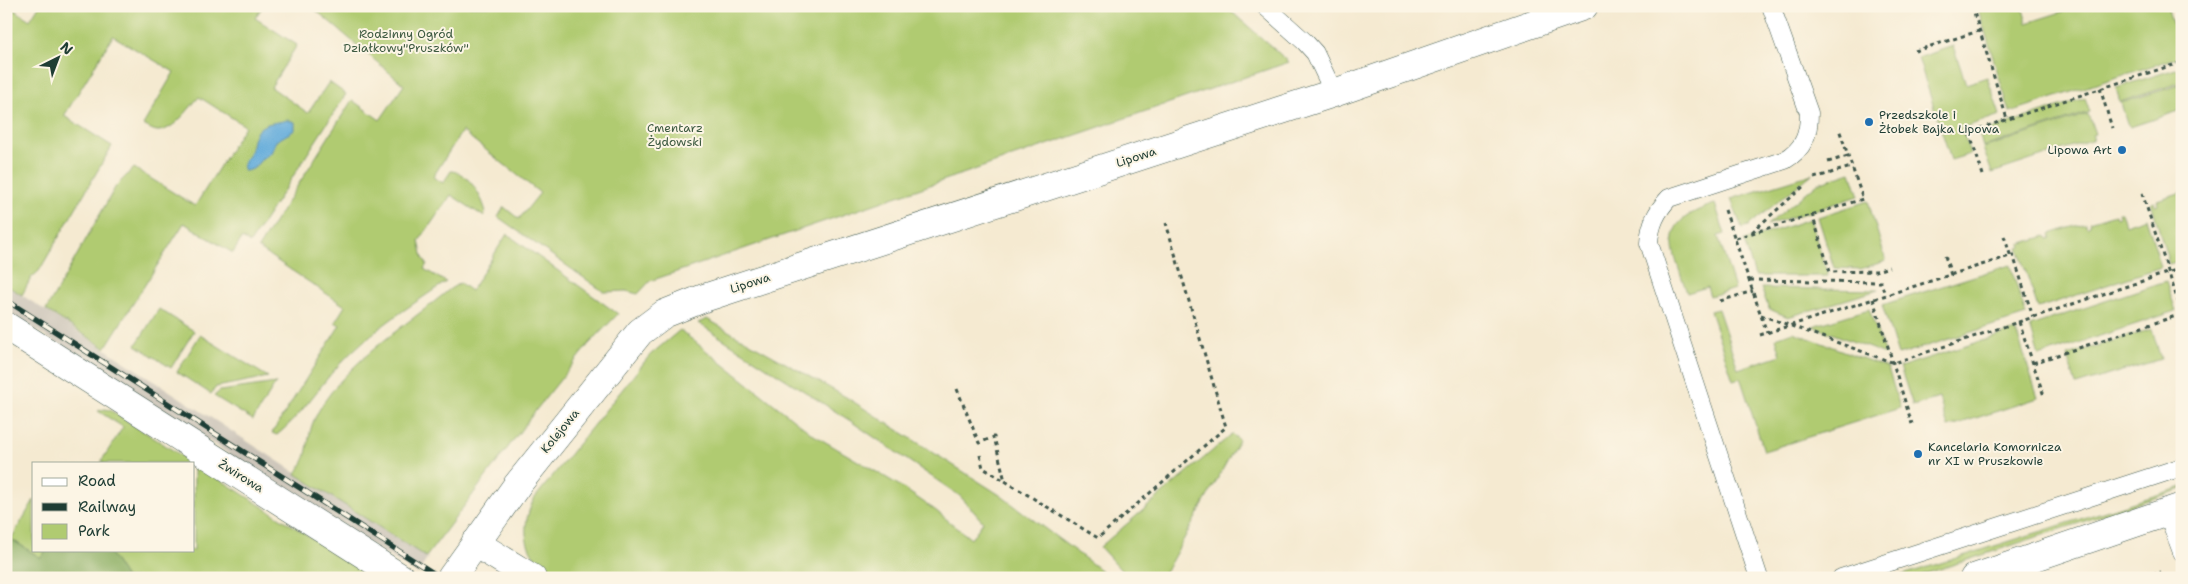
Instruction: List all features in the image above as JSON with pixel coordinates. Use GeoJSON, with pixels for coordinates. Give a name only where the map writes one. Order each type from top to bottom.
{"type":"FeatureCollection","features":[{"type":"Feature","properties":{"kind":"street","name":"Lipowa"},"geometry":{"type":"LineString","coordinates":[[686,304],[1334,93],[1584,6]]}},
{"type":"Feature","properties":{"kind":"street","name":"Kolejowa"},"geometry":{"type":"LineString","coordinates":[[452,578],[475,543],[533,464],[634,339],[658,317],[686,304]]}},
{"type":"Feature","properties":{"kind":"street","name":"Żwirowa"},"geometry":{"type":"LineString","coordinates":[[6,326],[401,578]]}},
{"type":"Feature","properties":{"kind":"street"},"geometry":{"type":"LineString","coordinates":[[1974,578],[2174,510]]}},
{"type":"Feature","properties":{"kind":"street"},"geometry":{"type":"LineString","coordinates":[[475,543],[532,578]]}},
{"type":"Feature","properties":{"kind":"lane"},"geometry":{"type":"LineString","coordinates":[[1265,6],[1315,53],[1334,93]]}},
{"type":"Feature","properties":{"kind":"lane"},"geometry":{"type":"LineString","coordinates":[[1759,578],[1649,244],[1650,230],[1658,209],[1669,198],[1786,160],[1795,154],[1804,141],[1808,131],[1809,113],[1772,6]]}},
{"type":"Feature","properties":{"kind":"lane"},"geometry":{"type":"LineString","coordinates":[[1841,578],[2182,467]]}},
{"type":"Feature","properties":{"kind":"lane"},"geometry":{"type":"LineString","coordinates":[[2174,510],[2182,552]]}},
{"type":"Feature","properties":{"kind":"path"},"geometry":{"type":"LineString","coordinates":[[1972,6],[2007,119]]}},
{"type":"Feature","properties":{"kind":"path"},"geometry":{"type":"LineString","coordinates":[[2174,6],[2182,32]]}},
{"type":"Feature","properties":{"kind":"path"},"geometry":{"type":"LineString","coordinates":[[1915,51],[1979,31]]}},
{"type":"Feature","properties":{"kind":"path"},"geometry":{"type":"LineString","coordinates":[[1983,175],[1969,132],[2182,62]]}},
{"type":"Feature","properties":{"kind":"path"},"geometry":{"type":"LineString","coordinates":[[2100,88],[2112,128]]}},
{"type":"Feature","properties":{"kind":"path"},"geometry":{"type":"LineString","coordinates":[[1822,164],[1848,156]]}},
{"type":"Feature","properties":{"kind":"path"},"geometry":{"type":"LineString","coordinates":[[1736,238],[1750,234],[1812,214],[1863,199],[1851,167],[1815,177],[1750,234]]}},
{"type":"Feature","properties":{"kind":"path"},"geometry":{"type":"LineString","coordinates":[[2033,363],[2182,314],[2142,193]]}},
{"type":"Feature","properties":{"kind":"path"},"geometry":{"type":"LineString","coordinates":[[1724,206],[1767,333]]}},
{"type":"Feature","properties":{"kind":"path"},"geometry":{"type":"LineString","coordinates":[[1812,214],[1830,272],[1876,271],[1889,266]]}},
{"type":"Feature","properties":{"kind":"path"},"geometry":{"type":"LineString","coordinates":[[980,455],[983,468],[1098,538],[1226,427],[1166,224]]}},
{"type":"Feature","properties":{"kind":"path"},"geometry":{"type":"LineString","coordinates":[[2004,236],[2011,257]]}},
{"type":"Feature","properties":{"kind":"path"},"geometry":{"type":"LineString","coordinates":[[1760,335],[2013,255],[2033,317]]}},
{"type":"Feature","properties":{"kind":"path"},"geometry":{"type":"LineString","coordinates":[[1945,256],[1951,275]]}},
{"type":"Feature","properties":{"kind":"path"},"geometry":{"type":"LineString","coordinates":[[1760,315],[1894,363],[2182,268]]}},
{"type":"Feature","properties":{"kind":"path"},"geometry":{"type":"LineString","coordinates":[[1750,280],[1881,282],[1885,295]]}},
{"type":"Feature","properties":{"kind":"path"},"geometry":{"type":"LineString","coordinates":[[1720,301],[1753,291]]}},
{"type":"Feature","properties":{"kind":"path"},"geometry":{"type":"LineString","coordinates":[[1873,299],[1912,424]]}},
{"type":"Feature","properties":{"kind":"path"},"geometry":{"type":"LineString","coordinates":[[2019,322],[2044,396]]}},
{"type":"Feature","properties":{"kind":"path"},"geometry":{"type":"LineString","coordinates":[[957,389],[979,443],[994,437],[1005,481]]}},
{"type":"Feature","properties":{"kind":"shaded area"},"geometry":{"type":"Polygon","coordinates":[[[6,285],[428,558],[417,574],[6,311],[6,285]]]}},
{"type":"Feature","properties":{"kind":"green space"},"geometry":{"type":"Polygon","coordinates":[[[39,6],[263,6],[255,18],[297,45],[271,87],[308,113],[329,82],[346,94],[250,243],[242,238],[233,253],[184,223],[105,348],[46,310],[116,186],[134,168],[195,206],[245,126],[199,97],[181,118],[164,130],[152,130],[143,125],[174,72],[113,36],[64,116],[112,146],[39,271],[31,278],[22,295],[6,285],[6,16],[11,8],[30,20],[39,6]]]}},
{"type":"Feature","properties":{"kind":"green space","name":"Cmentarz Żydowski"},"geometry":{"type":"Polygon","coordinates":[[[311,6],[1225,6],[1289,62],[650,281],[638,294],[626,291],[604,292],[498,217],[504,207],[519,219],[540,193],[462,131],[433,177],[443,183],[451,171],[458,172],[474,186],[486,212],[483,216],[451,195],[419,241],[423,258],[427,264],[424,269],[446,282],[362,342],[338,366],[286,428],[277,435],[272,433],[340,325],[335,322],[345,306],[258,248],[352,100],[380,120],[404,85],[311,6]]]}},
{"type":"Feature","properties":{"kind":"green space"},"geometry":{"type":"Polygon","coordinates":[[[1977,6],[2022,6],[2027,23],[2080,6],[2167,6],[2182,56],[2010,112],[1977,6]]]}},
{"type":"Feature","properties":{"kind":"green space"},"geometry":{"type":"Polygon","coordinates":[[[1953,46],[1966,84],[1987,77],[2000,115],[1962,128],[1970,154],[1951,160],[1918,58],[1953,46]]]}},
{"type":"Feature","properties":{"kind":"green space"},"geometry":{"type":"Polygon","coordinates":[[[2182,67],[2182,82],[2120,102],[2116,88],[2182,67]]]}},
{"type":"Feature","properties":{"kind":"green space"},"geometry":{"type":"Polygon","coordinates":[[[2182,84],[2182,110],[2130,127],[2121,103],[2182,84]]]}},
{"type":"Feature","properties":{"kind":"green space"},"geometry":{"type":"Polygon","coordinates":[[[2085,98],[2090,112],[1983,147],[1979,133],[2085,98]]]}},
{"type":"Feature","properties":{"kind":"green space"},"geometry":{"type":"Polygon","coordinates":[[[2088,114],[2095,134],[2092,135],[2094,139],[1992,173],[1983,148],[2088,114]]]}},
{"type":"Feature","properties":{"kind":"green space"},"geometry":{"type":"Polygon","coordinates":[[[1851,172],[1859,196],[1767,225],[1818,183],[1851,172]]]}},
{"type":"Feature","properties":{"kind":"green space"},"geometry":{"type":"Polygon","coordinates":[[[1812,174],[1748,226],[1742,228],[1731,199],[1812,174]]]}},
{"type":"Feature","properties":{"kind":"green space"},"geometry":{"type":"Polygon","coordinates":[[[2182,192],[2182,260],[2169,264],[2151,202],[2154,201],[2155,205],[2158,204],[2157,200],[2182,192]]]}},
{"type":"Feature","properties":{"kind":"green space"},"geometry":{"type":"Polygon","coordinates":[[[1868,201],[1886,261],[1860,269],[1834,268],[1818,217],[1868,201]]]}},
{"type":"Feature","properties":{"kind":"green space"},"geometry":{"type":"Polygon","coordinates":[[[1715,204],[1725,234],[1718,236],[1735,289],[1710,296],[1707,287],[1687,293],[1673,249],[1673,238],[1676,228],[1683,219],[1696,211],[1715,204]]]}},
{"type":"Feature","properties":{"kind":"green space"},"geometry":{"type":"Polygon","coordinates":[[[2118,212],[2121,212],[2125,225],[2146,218],[2161,267],[2038,308],[2018,248],[2021,247],[2020,244],[2046,236],[2048,239],[2051,238],[2050,234],[2085,223],[2087,227],[2090,225],[2089,222],[2115,214],[2116,217],[2119,216],[2118,212]]]}},
{"type":"Feature","properties":{"kind":"green space"},"geometry":{"type":"Polygon","coordinates":[[[1810,219],[1828,276],[1755,276],[1744,241],[1810,219]]]}},
{"type":"Feature","properties":{"kind":"green space"},"geometry":{"type":"Polygon","coordinates":[[[507,234],[618,314],[588,345],[536,410],[426,557],[296,474],[305,456],[314,420],[339,382],[374,348],[450,289],[460,283],[471,291],[507,234]]]}},
{"type":"Feature","properties":{"kind":"green space"},"geometry":{"type":"Polygon","coordinates":[[[2010,265],[2026,315],[1898,355],[1882,305],[2010,265]]]}},
{"type":"Feature","properties":{"kind":"green space"},"geometry":{"type":"Polygon","coordinates":[[[2166,281],[2176,311],[2039,356],[2030,326],[2166,281]]]}},
{"type":"Feature","properties":{"kind":"green space"},"geometry":{"type":"Polygon","coordinates":[[[1761,288],[1878,290],[1788,317],[1769,309],[1761,288]]]}},
{"type":"Feature","properties":{"kind":"green space"},"geometry":{"type":"Polygon","coordinates":[[[159,309],[194,331],[171,368],[136,345],[159,309]]]}},
{"type":"Feature","properties":{"kind":"green space"},"geometry":{"type":"Polygon","coordinates":[[[1718,309],[1738,369],[1781,355],[1776,338],[1793,332],[1888,368],[1900,408],[1764,451],[1742,383],[1740,378],[1733,380],[1710,311],[1718,309]]]}},
{"type":"Feature","properties":{"kind":"green space"},"geometry":{"type":"Polygon","coordinates":[[[1869,309],[1885,354],[1813,326],[1869,309]]]}},
{"type":"Feature","properties":{"kind":"green space"},"geometry":{"type":"Polygon","coordinates":[[[707,319],[846,397],[1000,495],[1111,578],[558,578],[539,562],[528,544],[526,523],[534,499],[650,355],[680,330],[812,434],[897,484],[935,510],[971,539],[983,522],[960,496],[852,422],[698,323],[707,319]]]}},
{"type":"Feature","properties":{"kind":"green space"},"geometry":{"type":"Polygon","coordinates":[[[2152,329],[2161,359],[2076,385],[2067,355],[2152,329]]]}},
{"type":"Feature","properties":{"kind":"green space"},"geometry":{"type":"Polygon","coordinates":[[[2016,330],[2038,398],[1948,427],[1939,398],[1913,406],[1900,367],[2016,330]]]}},
{"type":"Feature","properties":{"kind":"green space"},"geometry":{"type":"Polygon","coordinates":[[[200,335],[268,377],[216,387],[211,394],[177,372],[200,335]]]}},
{"type":"Feature","properties":{"kind":"green space"},"geometry":{"type":"Polygon","coordinates":[[[276,383],[253,420],[214,396],[220,391],[276,383]]]}},
{"type":"Feature","properties":{"kind":"green space"},"geometry":{"type":"Polygon","coordinates":[[[110,410],[191,462],[102,462],[123,427],[98,411],[110,410]]]}},
{"type":"Feature","properties":{"kind":"green space"},"geometry":{"type":"Polygon","coordinates":[[[1232,434],[1239,440],[1162,578],[1128,578],[1100,547],[1232,434]]]}},
{"type":"Feature","properties":{"kind":"green space"},"geometry":{"type":"Polygon","coordinates":[[[195,464],[374,578],[126,578],[109,552],[195,552],[195,464]]]}},
{"type":"Feature","properties":{"kind":"green space"},"geometry":{"type":"Polygon","coordinates":[[[2182,487],[2182,489],[1913,578],[1893,578],[2182,487]]]}},
{"type":"Feature","properties":{"kind":"green space"},"geometry":{"type":"Polygon","coordinates":[[[32,503],[32,552],[45,552],[41,558],[11,539],[32,503]]]}},
{"type":"Feature","properties":{"kind":"green space"},"geometry":{"type":"Polygon","coordinates":[[[6,536],[41,558],[45,552],[109,552],[126,578],[6,578],[6,536]]]}},
{"type":"Feature","properties":{"kind":"water"},"geometry":{"type":"Polygon","coordinates":[[[287,120],[295,122],[295,130],[276,141],[271,153],[253,169],[243,170],[253,139],[260,128],[268,124],[287,120]]]}},
{"type":"Feature","properties":{"kind":"railway"},"geometry":{"type":"LineString","coordinates":[[6,300],[441,578]]}},
{"type":"Feature","properties":{"kind":"place","name":"Przedszkole i Żłobek Bajka Lipowa"},"geometry":{"type":"Point","coordinates":[1869,122]}},
{"type":"Feature","properties":{"kind":"place","name":"Lipowa Art"},"geometry":{"type":"Point","coordinates":[2122,150]}},
{"type":"Feature","properties":{"kind":"place","name":"Kancelaria Komornicza nr XI w Pruszkowie"},"geometry":{"type":"Point","coordinates":[1918,454]}},
{"type":"Feature","properties":{"kind":"park label","name":"Rodzinny Ogród Działkowy\"Pruszków\""},"geometry":{"type":"Point","coordinates":[406,41]}}]}
